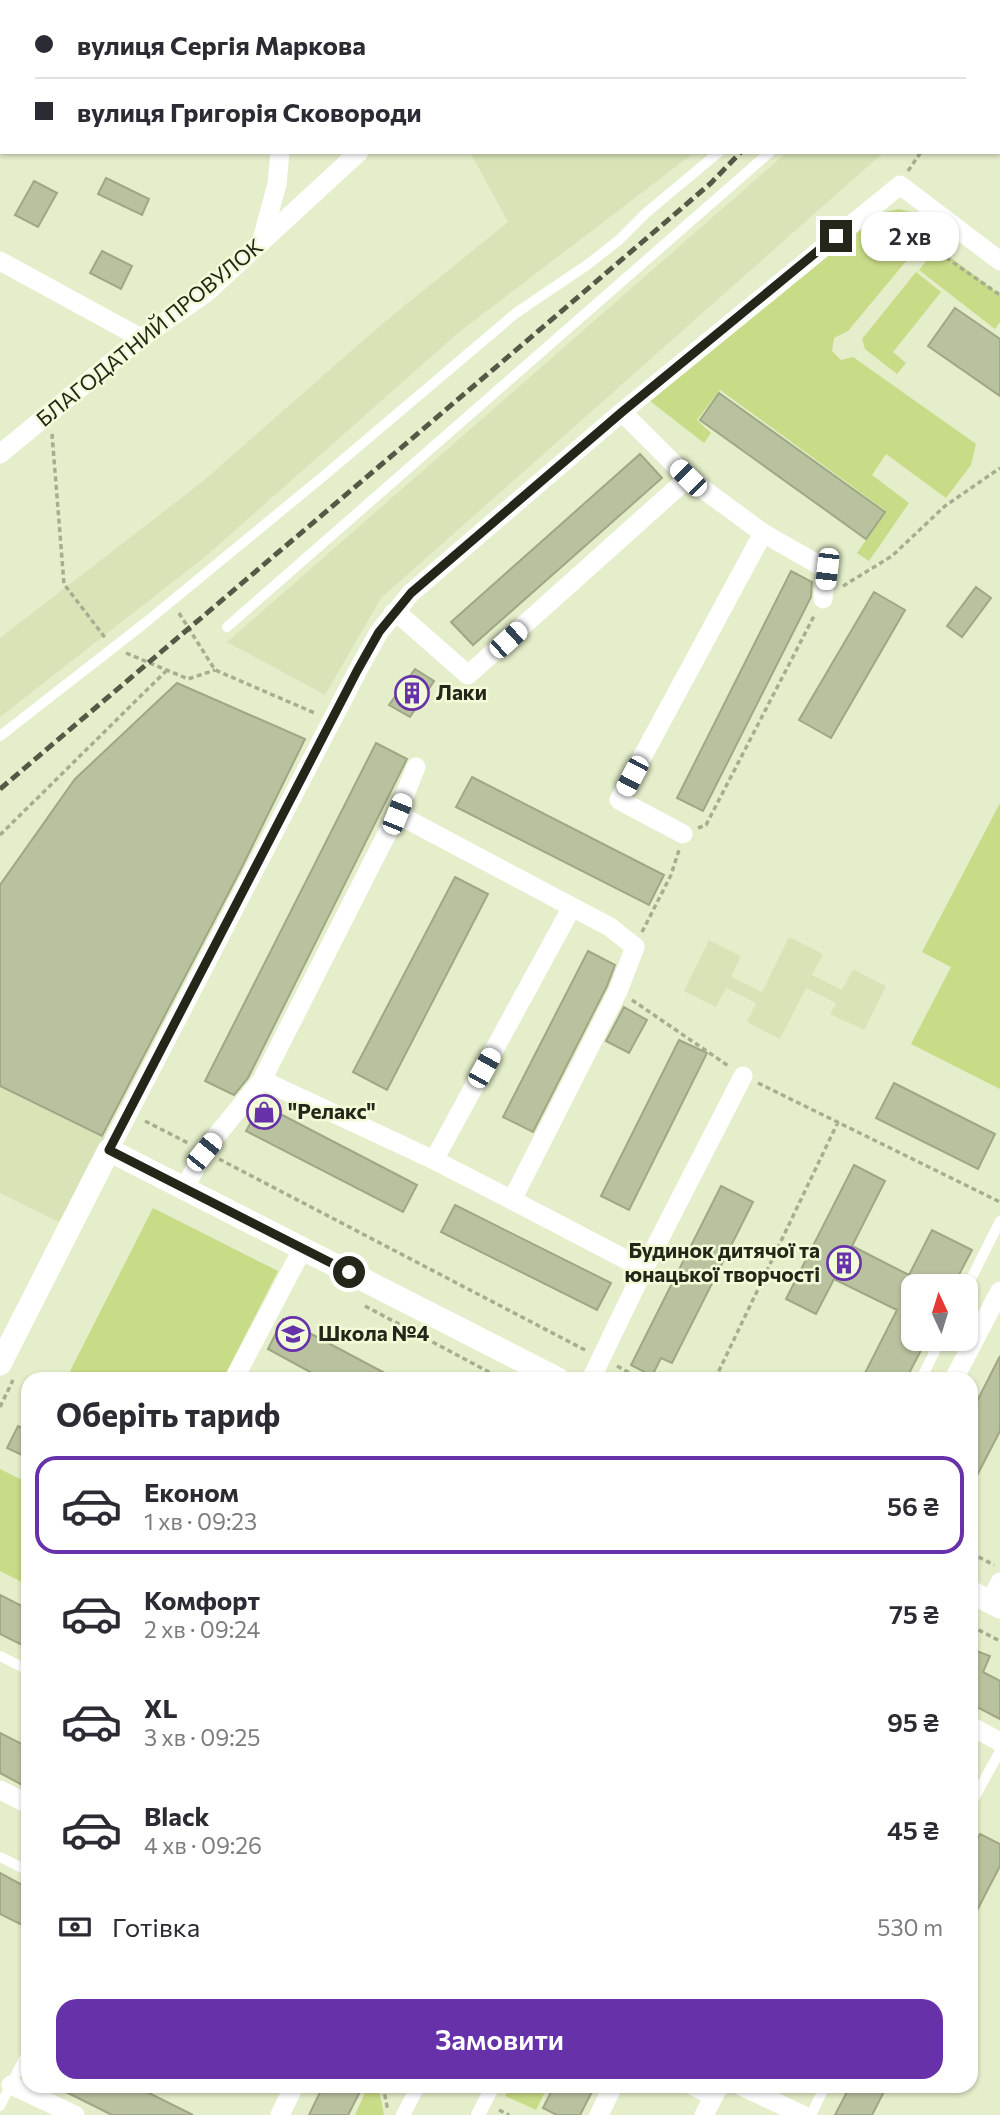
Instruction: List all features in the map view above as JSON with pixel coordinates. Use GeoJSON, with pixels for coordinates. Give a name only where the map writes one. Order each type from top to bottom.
{"type":"FeatureCollection","features":[{"type":"Feature","properties":{"kind":"street"},"geometry":{"type":"LineString","coordinates":[[260,245],[277,184],[280,154]]}},
{"type":"Feature","properties":{"kind":"street","name":"БЛАГОДАТНИЙ ПРОВУЛОК"},"geometry":{"type":"LineString","coordinates":[[0,453],[141,338],[206,293],[357,154]]}},
{"type":"Feature","properties":{"kind":"street"},"geometry":{"type":"LineString","coordinates":[[0,1364],[332,720],[379,632],[393,613],[427,578],[622,412],[900,185],[1000,261]]}},
{"type":"Feature","properties":{"kind":"street"},"geometry":{"type":"LineString","coordinates":[[0,261],[141,338]]}},
{"type":"Feature","properties":{"kind":"street"},"geometry":{"type":"LineString","coordinates":[[622,412],[688,478],[763,533],[827,569],[823,599]]}},
{"type":"Feature","properties":{"kind":"street"},"geometry":{"type":"LineString","coordinates":[[393,613],[403,618],[468,675],[688,478]]}},
{"type":"Feature","properties":{"kind":"street"},"geometry":{"type":"LineString","coordinates":[[683,834],[619,800],[763,533]]}},
{"type":"Feature","properties":{"kind":"street"},"geometry":{"type":"LineString","coordinates":[[185,1188],[204,1152],[262,1080],[397,814],[416,767]]}},
{"type":"Feature","properties":{"kind":"street"},"geometry":{"type":"LineString","coordinates":[[397,814],[610,927],[635,947],[618,992],[512,1200]]}},
{"type":"Feature","properties":{"kind":"street"},"geometry":{"type":"LineString","coordinates":[[434,1160],[572,907]]}},
{"type":"Feature","properties":{"kind":"street"},"geometry":{"type":"LineString","coordinates":[[595,1372],[644,1269],[743,1076]]}},
{"type":"Feature","properties":{"kind":"street"},"geometry":{"type":"LineString","coordinates":[[262,1080],[434,1160],[644,1269]]}},
{"type":"Feature","properties":{"kind":"street"},"geometry":{"type":"LineString","coordinates":[[109,1150],[544,1372]]}},
{"type":"Feature","properties":{"kind":"street"},"geometry":{"type":"LineString","coordinates":[[238,1372],[303,1248]]}},
{"type":"Feature","properties":{"kind":"street"},"geometry":{"type":"LineString","coordinates":[[958,1372],[1000,1291]]}},
{"type":"Feature","properties":{"kind":"street"},"geometry":{"type":"LineString","coordinates":[[978,1730],[1000,1742]]}},
{"type":"Feature","properties":{"kind":"street"},"geometry":{"type":"LineString","coordinates":[[0,1790],[21,1800]]}},
{"type":"Feature","properties":{"kind":"street"},"geometry":{"type":"LineString","coordinates":[[10,2085],[21,2090]]}},
{"type":"Feature","properties":{"kind":"street"},"geometry":{"type":"LineString","coordinates":[[27,2093],[75,2115]]}},
{"type":"Feature","properties":{"kind":"street"},"geometry":{"type":"LineString","coordinates":[[280,2115],[291,2093]]}},
{"type":"Feature","properties":{"kind":"street"},"geometry":{"type":"LineString","coordinates":[[404,2115],[415,2093]]}},
{"type":"Feature","properties":{"kind":"street"},"geometry":{"type":"LineString","coordinates":[[478,2115],[489,2093]]}},
{"type":"Feature","properties":{"kind":"street"},"geometry":{"type":"LineString","coordinates":[[599,2115],[610,2093]]}},
{"type":"Feature","properties":{"kind":"street"},"geometry":{"type":"LineString","coordinates":[[756,2093],[803,2115]]}},
{"type":"Feature","properties":{"kind":"lane"},"geometry":{"type":"LineString","coordinates":[[0,736],[172,601],[516,313],[619,240],[646,213],[717,154]]}},
{"type":"Feature","properties":{"kind":"lane"},"geometry":{"type":"LineString","coordinates":[[227,627],[768,154]]}},
{"type":"Feature","properties":{"kind":"lane"},"geometry":{"type":"LineString","coordinates":[[974,1274],[1000,1221]]}},
{"type":"Feature","properties":{"kind":"lane"},"geometry":{"type":"LineString","coordinates":[[924,1372],[935,1351]]}},
{"type":"Feature","properties":{"kind":"lane"},"geometry":{"type":"LineString","coordinates":[[0,1656],[21,1666]]}},
{"type":"Feature","properties":{"kind":"lane"},"geometry":{"type":"LineString","coordinates":[[978,1791],[1000,1751]]}},
{"type":"Feature","properties":{"kind":"lane"},"geometry":{"type":"LineString","coordinates":[[0,1857],[21,1868]]}},
{"type":"Feature","properties":{"kind":"lane"},"geometry":{"type":"LineString","coordinates":[[0,2106],[21,2064]]}},
{"type":"Feature","properties":{"kind":"lane"},"geometry":{"type":"LineString","coordinates":[[811,2115],[822,2093]]}},
{"type":"Feature","properties":{"kind":"path"},"geometry":{"type":"LineString","coordinates":[[942,228],[928,245],[1000,295]]}},
{"type":"Feature","properties":{"kind":"path"},"geometry":{"type":"LineString","coordinates":[[50,414],[64,584],[113,648],[188,679],[215,670]]}},
{"type":"Feature","properties":{"kind":"path"},"geometry":{"type":"LineString","coordinates":[[635,947],[671,874],[683,834],[706,825],[823,599],[892,556],[945,506],[1000,468]]}},
{"type":"Feature","properties":{"kind":"path"},"geometry":{"type":"LineString","coordinates":[[172,601],[215,670],[332,720]]}},
{"type":"Feature","properties":{"kind":"path"},"geometry":{"type":"LineString","coordinates":[[0,835],[167,670]]}},
{"type":"Feature","properties":{"kind":"path"},"geometry":{"type":"LineString","coordinates":[[618,992],[743,1076],[1000,1202]]}},
{"type":"Feature","properties":{"kind":"path"},"geometry":{"type":"LineString","coordinates":[[138,1130],[143,1120],[628,1372]]}},
{"type":"Feature","properties":{"kind":"path"},"geometry":{"type":"LineString","coordinates":[[718,1372],[838,1122]]}},
{"type":"Feature","properties":{"kind":"path"},"geometry":{"type":"LineString","coordinates":[[978,1557],[1000,1568]]}},
{"type":"Feature","properties":{"kind":"path"},"geometry":{"type":"LineString","coordinates":[[978,1630],[1000,1641]]}},
{"type":"Feature","properties":{"kind":"path"},"geometry":{"type":"LineString","coordinates":[[384,2093],[389,2115]]}},
{"type":"Feature","properties":{"kind":"shaded area"},"geometry":{"type":"Polygon","coordinates":[[[471,154],[692,154],[458,333],[206,556],[0,717],[0,638],[202,482],[382,324],[508,222],[471,154]]]}},
{"type":"Feature","properties":{"kind":"shaded area"},"geometry":{"type":"Polygon","coordinates":[[[785,154],[882,154],[381,598],[325,695],[227,642],[785,154]]]}},
{"type":"Feature","properties":{"kind":"shaded area"},"geometry":{"type":"Polygon","coordinates":[[[789,937],[823,954],[812,975],[842,990],[853,969],[886,986],[864,1030],[830,1014],[836,1003],[806,988],[780,1039],[747,1022],[756,1003],[726,988],[716,1007],[684,991],[709,940],[741,956],[731,977],[762,992],[789,937]]]}},
{"type":"Feature","properties":{"kind":"shaded area"},"geometry":{"type":"Polygon","coordinates":[[[0,1086],[108,1139],[65,1225],[0,1193],[0,1086]]]}},
{"type":"Feature","properties":{"kind":"green space"},"geometry":{"type":"Polygon","coordinates":[[[898,209],[919,214],[937,224],[848,331],[834,338],[832,351],[841,360],[853,357],[976,444],[971,465],[946,498],[886,454],[872,475],[909,503],[869,561],[857,553],[886,511],[720,390],[697,420],[711,433],[704,443],[650,401],[877,214],[898,209]]]}},
{"type":"Feature","properties":{"kind":"green space"},"geometry":{"type":"Polygon","coordinates":[[[937,247],[1000,295],[1000,322],[995,329],[919,270],[937,247]]]}},
{"type":"Feature","properties":{"kind":"green space"},"geometry":{"type":"Polygon","coordinates":[[[916,272],[941,292],[893,352],[906,363],[897,374],[865,349],[862,339],[916,272]]]}},
{"type":"Feature","properties":{"kind":"green space"},"geometry":{"type":"Polygon","coordinates":[[[1000,803],[1000,1089],[911,1044],[951,967],[922,952],[1000,803]]]}},
{"type":"Feature","properties":{"kind":"green space"},"geometry":{"type":"Polygon","coordinates":[[[153,1208],[278,1271],[227,1372],[70,1372],[153,1208]]]}},
{"type":"Feature","properties":{"kind":"green space"},"geometry":{"type":"Polygon","coordinates":[[[0,1469],[21,1480],[21,1582],[0,1571],[0,1469]]]}},
{"type":"Feature","properties":{"kind":"green space"},"geometry":{"type":"Polygon","coordinates":[[[365,2093],[379,2093],[384,2115],[355,2115],[365,2093]]]}},
{"type":"Feature","properties":{"kind":"green space"},"geometry":{"type":"Polygon","coordinates":[[[506,2093],[544,2093],[536,2110],[505,2096],[506,2093]]]}},
{"type":"Feature","properties":{"kind":"building"},"geometry":{"type":"Polygon","coordinates":[[[106,178],[149,199],[142,215],[98,194],[106,178]]]}},
{"type":"Feature","properties":{"kind":"building"},"geometry":{"type":"Polygon","coordinates":[[[34,181],[57,193],[38,227],[15,215],[34,181]]]}},
{"type":"Feature","properties":{"kind":"building"},"geometry":{"type":"Polygon","coordinates":[[[102,251],[132,266],[121,289],[90,273],[102,251]]]}},
{"type":"Feature","properties":{"kind":"building"},"geometry":{"type":"Polygon","coordinates":[[[955,308],[1000,339],[1000,396],[928,346],[955,308]]]}},
{"type":"Feature","properties":{"kind":"building"},"geometry":{"type":"Polygon","coordinates":[[[719,393],[885,512],[866,539],[700,420],[719,393]]]}},
{"type":"Feature","properties":{"kind":"building"},"geometry":{"type":"Polygon","coordinates":[[[640,454],[662,478],[473,645],[451,622],[640,454]]]}},
{"type":"Feature","properties":{"kind":"building"},"geometry":{"type":"Polygon","coordinates":[[[791,571],[812,582],[811,597],[703,811],[677,798],[791,571]]]}},
{"type":"Feature","properties":{"kind":"building"},"geometry":{"type":"Polygon","coordinates":[[[976,587],[991,598],[962,637],[947,626],[976,587]]]}},
{"type":"Feature","properties":{"kind":"building"},"geometry":{"type":"Polygon","coordinates":[[[874,592],[905,610],[831,738],[799,720],[874,592]]]}},
{"type":"Feature","properties":{"kind":"building","name":"Лаки"},"geometry":{"type":"Polygon","coordinates":[[[415,669],[434,681],[410,717],[389,705],[415,669]]]}},
{"type":"Feature","properties":{"kind":"building"},"geometry":{"type":"Polygon","coordinates":[[[177,683],[305,739],[241,869],[102,1136],[0,1086],[0,885],[75,779],[177,683]]]}},
{"type":"Feature","properties":{"kind":"building"},"geometry":{"type":"Polygon","coordinates":[[[376,743],[407,759],[248,1078],[234,1095],[205,1081],[376,743]]]}},
{"type":"Feature","properties":{"kind":"building"},"geometry":{"type":"Polygon","coordinates":[[[472,777],[664,875],[649,905],[456,807],[472,777]]]}},
{"type":"Feature","properties":{"kind":"building"},"geometry":{"type":"Polygon","coordinates":[[[455,877],[488,894],[387,1090],[353,1072],[455,877]]]}},
{"type":"Feature","properties":{"kind":"building"},"geometry":{"type":"Polygon","coordinates":[[[588,951],[615,965],[533,1132],[503,1117],[588,951]]]}},
{"type":"Feature","properties":{"kind":"building"},"geometry":{"type":"Polygon","coordinates":[[[624,1007],[647,1020],[629,1053],[606,1041],[624,1007]]]}},
{"type":"Feature","properties":{"kind":"building"},"geometry":{"type":"Polygon","coordinates":[[[679,1040],[707,1053],[629,1210],[601,1196],[679,1040]]]}},
{"type":"Feature","properties":{"kind":"building"},"geometry":{"type":"Polygon","coordinates":[[[894,1083],[995,1134],[978,1169],[876,1118],[894,1083]]]}},
{"type":"Feature","properties":{"kind":"building"},"geometry":{"type":"Polygon","coordinates":[[[261,1104],[417,1185],[403,1212],[246,1131],[261,1104]]]}},
{"type":"Feature","properties":{"kind":"building","name":"Будинок дитячої та юнацької творчості"},"geometry":{"type":"Polygon","coordinates":[[[854,1165],[885,1181],[852,1246],[907,1274],[901,1274],[901,1351],[921,1351],[910,1372],[866,1372],[897,1310],[834,1279],[816,1314],[786,1299],[854,1165]]]}},
{"type":"Feature","properties":{"kind":"building"},"geometry":{"type":"Polygon","coordinates":[[[721,1186],[753,1202],[672,1363],[661,1358],[654,1372],[644,1372],[631,1365],[721,1186]]]}},
{"type":"Feature","properties":{"kind":"building"},"geometry":{"type":"Polygon","coordinates":[[[455,1205],[611,1283],[597,1310],[441,1232],[455,1205]]]}},
{"type":"Feature","properties":{"kind":"building","name":"Будинок дитячої та юнацької творчості"},"geometry":{"type":"Polygon","coordinates":[[[932,1230],[972,1250],[959,1274],[910,1274],[932,1230]]]}},
{"type":"Feature","properties":{"kind":"building","name":"Школа №4"},"geometry":{"type":"Polygon","coordinates":[[[283,1319],[383,1372],[310,1372],[268,1349],[283,1319]]]}},
{"type":"Feature","properties":{"kind":"building"},"geometry":{"type":"Polygon","coordinates":[[[1000,1356],[1000,1431],[978,1473],[978,1399],[1000,1356]]]}},
{"type":"Feature","properties":{"kind":"building"},"geometry":{"type":"Polygon","coordinates":[[[18,1426],[21,1428],[21,1455],[7,1448],[18,1426]]]}},
{"type":"Feature","properties":{"kind":"building"},"geometry":{"type":"Polygon","coordinates":[[[0,1595],[21,1606],[21,1644],[0,1634],[0,1595]]]}},
{"type":"Feature","properties":{"kind":"building"},"geometry":{"type":"Polygon","coordinates":[[[978,1652],[990,1656],[983,1672],[1000,1681],[1000,1719],[978,1708],[978,1652]]]}},
{"type":"Feature","properties":{"kind":"building"},"geometry":{"type":"Polygon","coordinates":[[[0,1733],[21,1744],[21,1784],[0,1773],[0,1733]]]}},
{"type":"Feature","properties":{"kind":"building"},"geometry":{"type":"Polygon","coordinates":[[[980,1834],[1000,1844],[1000,1866],[978,1908],[980,1834]]]}},
{"type":"Feature","properties":{"kind":"building"},"geometry":{"type":"Polygon","coordinates":[[[0,1873],[21,1884],[21,1924],[0,1914],[0,1873]]]}},
{"type":"Feature","properties":{"kind":"building"},"geometry":{"type":"Polygon","coordinates":[[[68,2093],[149,2093],[193,2115],[112,2115],[68,2093]]]}},
{"type":"Feature","properties":{"kind":"building"},"geometry":{"type":"Polygon","coordinates":[[[320,2093],[359,2093],[348,2115],[309,2115],[320,2093]]]}},
{"type":"Feature","properties":{"kind":"building"},"geometry":{"type":"Polygon","coordinates":[[[550,2093],[591,2093],[580,2115],[557,2115],[543,2108],[550,2093]]]}},
{"type":"Feature","properties":{"kind":"building"},"geometry":{"type":"Polygon","coordinates":[[[846,2093],[883,2093],[872,2115],[835,2115],[846,2093]]]}},
{"type":"Feature","properties":{"kind":"railway"},"geometry":{"type":"LineString","coordinates":[[0,789],[711,183],[739,154]]}},
{"type":"Feature","properties":{"kind":"place","name":"Лаки"},"geometry":{"type":"Point","coordinates":[412,693]}},
{"type":"Feature","properties":{"kind":"place","name":"\"Релакс\""},"geometry":{"type":"Point","coordinates":[264,1112]}},
{"type":"Feature","properties":{"kind":"place","name":"Будинок дитячої та юнацької творчості"},"geometry":{"type":"Point","coordinates":[844,1263]}},
{"type":"Feature","properties":{"kind":"place","name":"Школа №4"},"geometry":{"type":"Point","coordinates":[293,1334]}},
{"type":"Feature","properties":{"kind":"route"},"geometry":{"type":"LineString","coordinates":[[349,1272],[109,1150],[357,671],[393,613],[427,578],[622,412],[836,236]]}}]}
